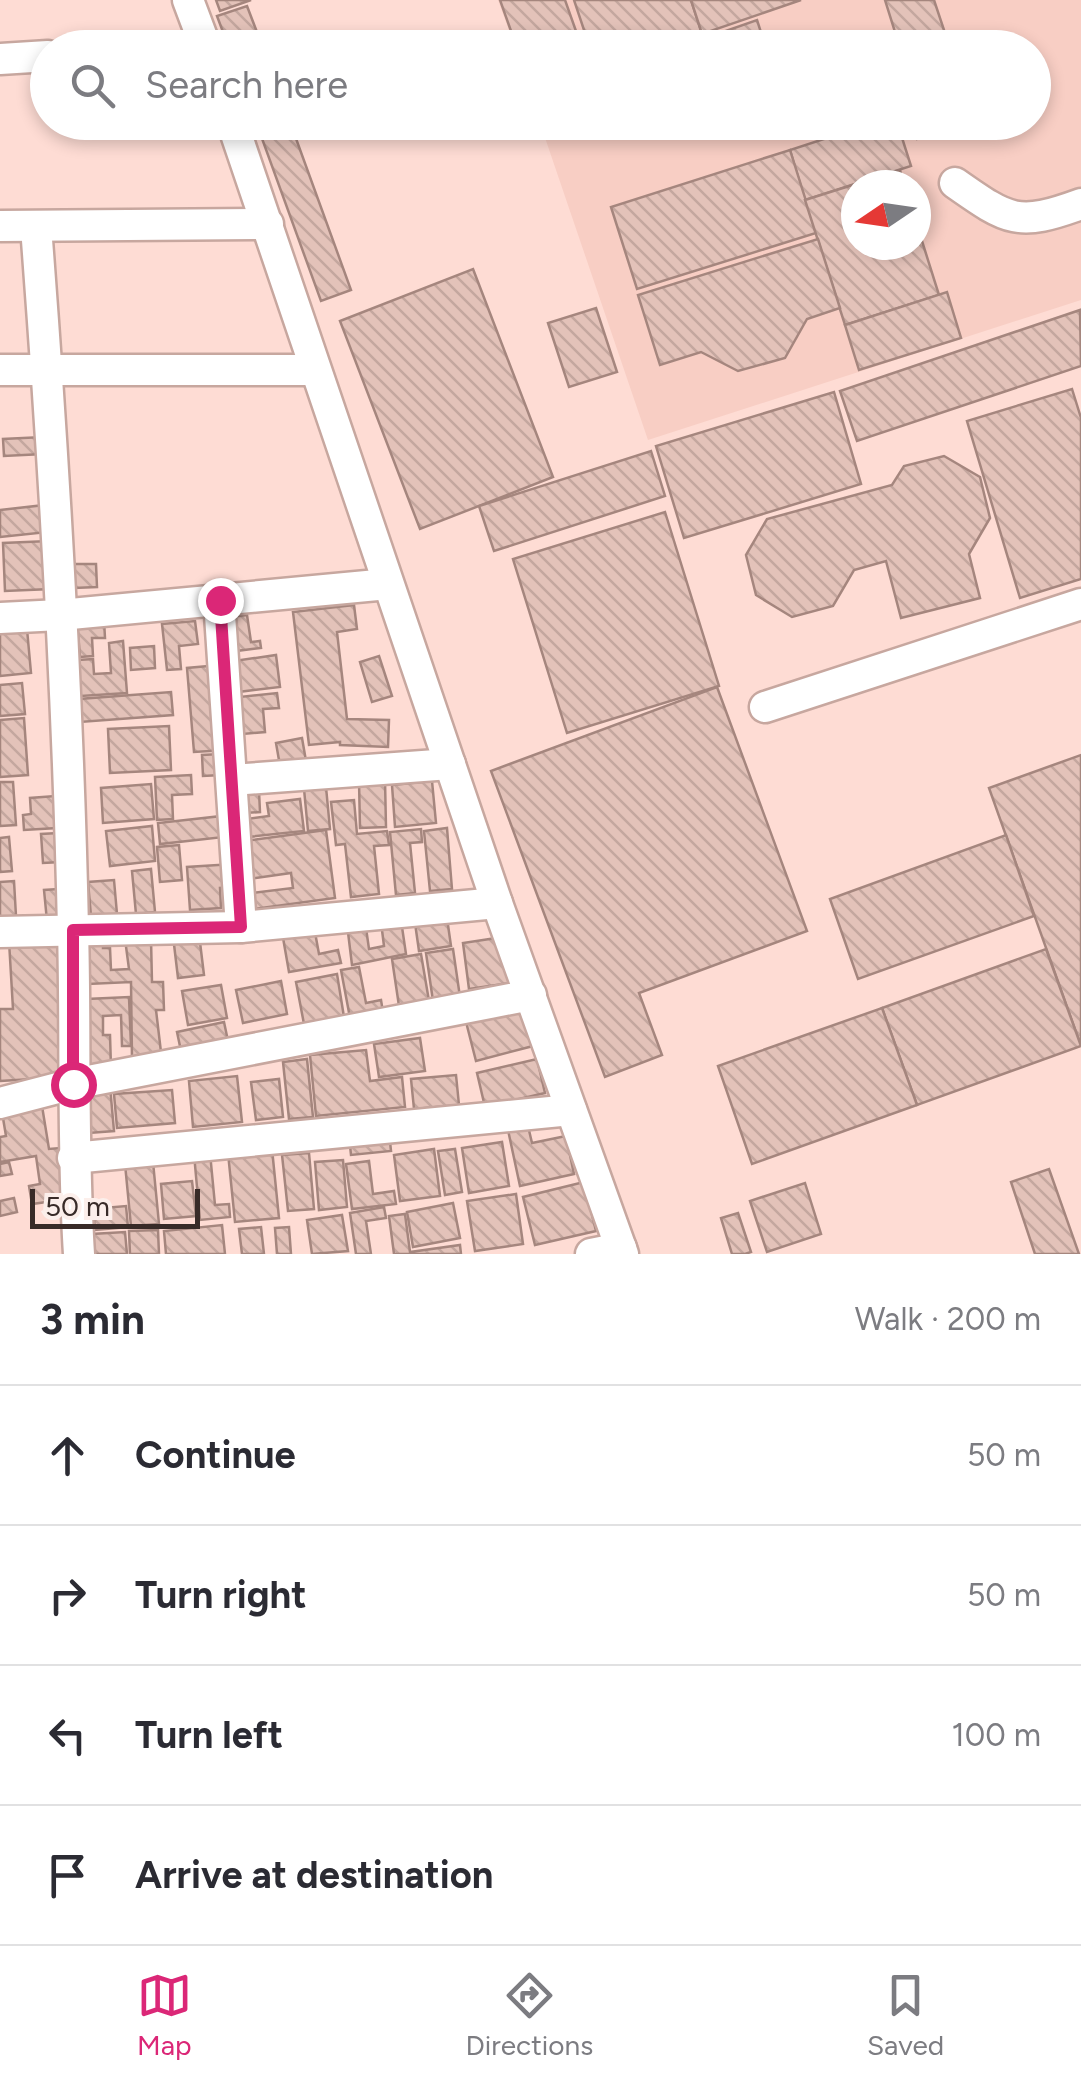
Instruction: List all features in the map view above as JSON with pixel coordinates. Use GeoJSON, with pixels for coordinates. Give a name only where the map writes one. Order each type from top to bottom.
{"type":"FeatureCollection","features":[{"type":"Feature","properties":{"kind":"street"},"geometry":{"type":"LineString","coordinates":[[188,0],[199,30]]}},
{"type":"Feature","properties":{"kind":"street"},"geometry":{"type":"LineString","coordinates":[[0,59],[30,57]]}},
{"type":"Feature","properties":{"kind":"street"},"geometry":{"type":"LineString","coordinates":[[238,140],[571,1110],[611,1252]]}},
{"type":"Feature","properties":{"kind":"street"},"geometry":{"type":"LineString","coordinates":[[955,183],[1005,216],[1028,220],[1081,204]]}},
{"type":"Feature","properties":{"kind":"street"},"geometry":{"type":"LineString","coordinates":[[0,226],[268,224]]}},
{"type":"Feature","properties":{"kind":"street"},"geometry":{"type":"LineString","coordinates":[[36,228],[60,615],[73,930],[73,1158],[80,1254]]}},
{"type":"Feature","properties":{"kind":"street"},"geometry":{"type":"LineString","coordinates":[[0,370],[315,370]]}},
{"type":"Feature","properties":{"kind":"street"},"geometry":{"type":"LineString","coordinates":[[0,618],[388,584]]}},
{"type":"Feature","properties":{"kind":"street"},"geometry":{"type":"LineString","coordinates":[[220,600],[241,927]]}},
{"type":"Feature","properties":{"kind":"street"},"geometry":{"type":"LineString","coordinates":[[766,707],[1081,604]]}},
{"type":"Feature","properties":{"kind":"street"},"geometry":{"type":"LineString","coordinates":[[232,780],[450,764]]}},
{"type":"Feature","properties":{"kind":"street"},"geometry":{"type":"LineString","coordinates":[[0,932],[241,927],[497,902]]}},
{"type":"Feature","properties":{"kind":"street"},"geometry":{"type":"LineString","coordinates":[[0,1103],[73,1084],[531,995]]}},
{"type":"Feature","properties":{"kind":"street"},"geometry":{"type":"LineString","coordinates":[[73,1158],[571,1110]]}},
{"type":"Feature","properties":{"kind":"shaded area"},"geometry":{"type":"Polygon","coordinates":[[[498,0],[1081,0],[1081,300],[648,440],[546,140],[1051,140],[1051,30],[509,30],[498,0]]]}},
{"type":"Feature","properties":{"kind":"building"},"geometry":{"type":"Polygon","coordinates":[[[216,0],[251,0],[220,11],[216,0]]]}},
{"type":"Feature","properties":{"kind":"building"},"geometry":{"type":"Polygon","coordinates":[[[500,0],[565,0],[576,30],[511,30],[500,0]]]}},
{"type":"Feature","properties":{"kind":"building"},"geometry":{"type":"Polygon","coordinates":[[[574,0],[691,0],[701,30],[584,30],[574,0]]]}},
{"type":"Feature","properties":{"kind":"building"},"geometry":{"type":"Polygon","coordinates":[[[691,0],[801,0],[714,30],[701,30],[691,0]]]}},
{"type":"Feature","properties":{"kind":"building"},"geometry":{"type":"Polygon","coordinates":[[[885,0],[934,0],[944,30],[894,30],[885,0]]]}},
{"type":"Feature","properties":{"kind":"building"},"geometry":{"type":"Polygon","coordinates":[[[247,6],[256,30],[222,30],[217,16],[247,6]]]}},
{"type":"Feature","properties":{"kind":"building"},"geometry":{"type":"Polygon","coordinates":[[[757,20],[760,30],[728,30],[757,20]]]}},
{"type":"Feature","properties":{"kind":"building"},"geometry":{"type":"Polygon","coordinates":[[[263,140],[297,140],[351,290],[321,301],[263,140]]]}},
{"type":"Feature","properties":{"kind":"building"},"geometry":{"type":"Polygon","coordinates":[[[821,140],[903,140],[911,166],[899,170],[841,170],[841,188],[805,200],[790,150],[821,140]]]}},
{"type":"Feature","properties":{"kind":"building"},"geometry":{"type":"Polygon","coordinates":[[[790,150],[816,233],[637,289],[611,207],[790,150]]]}},
{"type":"Feature","properties":{"kind":"building"},"geometry":{"type":"Polygon","coordinates":[[[841,189],[841,260],[928,260],[939,295],[845,325],[805,200],[841,189]]]}},
{"type":"Feature","properties":{"kind":"building"},"geometry":{"type":"Polygon","coordinates":[[[818,239],[840,308],[807,319],[785,358],[738,371],[701,352],[660,365],[638,295],[818,239]]]}},
{"type":"Feature","properties":{"kind":"building"},"geometry":{"type":"Polygon","coordinates":[[[473,269],[553,477],[420,529],[340,321],[473,269]]]}},
{"type":"Feature","properties":{"kind":"building"},"geometry":{"type":"Polygon","coordinates":[[[947,292],[961,338],[859,370],[845,325],[947,292]]]}},
{"type":"Feature","properties":{"kind":"building"},"geometry":{"type":"Polygon","coordinates":[[[596,308],[617,372],[569,387],[548,323],[596,308]]]}},
{"type":"Feature","properties":{"kind":"building"},"geometry":{"type":"Polygon","coordinates":[[[1080,310],[1081,366],[857,441],[840,391],[1080,310]]]}},
{"type":"Feature","properties":{"kind":"building"},"geometry":{"type":"Polygon","coordinates":[[[1072,389],[1081,418],[1081,579],[1020,598],[967,421],[1072,389]]]}},
{"type":"Feature","properties":{"kind":"building"},"geometry":{"type":"Polygon","coordinates":[[[834,392],[861,484],[684,538],[656,446],[834,392]]]}},
{"type":"Feature","properties":{"kind":"building"},"geometry":{"type":"Polygon","coordinates":[[[43,437],[43,454],[4,456],[3,439],[43,437]]]}},
{"type":"Feature","properties":{"kind":"building"},"geometry":{"type":"Polygon","coordinates":[[[651,451],[665,496],[494,551],[479,506],[651,451]]]}},
{"type":"Feature","properties":{"kind":"building"},"geometry":{"type":"Polygon","coordinates":[[[944,456],[980,477],[990,518],[969,554],[980,598],[901,618],[886,561],[854,570],[833,606],[792,617],[756,595],[746,555],[767,519],[892,485],[904,466],[944,456]]]}},
{"type":"Feature","properties":{"kind":"building"},"geometry":{"type":"Polygon","coordinates":[[[45,505],[48,532],[0,537],[0,510],[45,505]]]}},
{"type":"Feature","properties":{"kind":"building"},"geometry":{"type":"Polygon","coordinates":[[[665,512],[719,686],[567,733],[513,559],[665,512]]]}},
{"type":"Feature","properties":{"kind":"building"},"geometry":{"type":"Polygon","coordinates":[[[49,541],[51,589],[5,591],[3,543],[49,541]]]}},
{"type":"Feature","properties":{"kind":"building"},"geometry":{"type":"Polygon","coordinates":[[[73,564],[96,564],[97,587],[74,588],[73,564]]]}},
{"type":"Feature","properties":{"kind":"building"},"geometry":{"type":"Polygon","coordinates":[[[354,605],[357,629],[337,632],[347,719],[389,720],[388,747],[340,742],[309,745],[293,612],[354,605]]]}},
{"type":"Feature","properties":{"kind":"building"},"geometry":{"type":"Polygon","coordinates":[[[247,615],[251,642],[260,641],[261,648],[236,651],[231,617],[247,615]]]}},
{"type":"Feature","properties":{"kind":"building"},"geometry":{"type":"Polygon","coordinates":[[[104,620],[105,638],[92,638],[93,656],[80,657],[77,621],[104,620]]]}},
{"type":"Feature","properties":{"kind":"building"},"geometry":{"type":"Polygon","coordinates":[[[195,621],[198,644],[179,646],[181,669],[167,670],[162,624],[195,621]]]}},
{"type":"Feature","properties":{"kind":"building"},"geometry":{"type":"Polygon","coordinates":[[[27,629],[31,673],[0,676],[0,631],[27,629]]]}},
{"type":"Feature","properties":{"kind":"building"},"geometry":{"type":"Polygon","coordinates":[[[123,641],[127,693],[81,696],[78,660],[93,659],[94,674],[111,673],[109,643],[123,641]]]}},
{"type":"Feature","properties":{"kind":"building"},"geometry":{"type":"Polygon","coordinates":[[[154,646],[155,668],[131,670],[130,648],[154,646]]]}},
{"type":"Feature","properties":{"kind":"building"},"geometry":{"type":"Polygon","coordinates":[[[276,655],[280,687],[238,692],[234,661],[276,655]]]}},
{"type":"Feature","properties":{"kind":"building"},"geometry":{"type":"Polygon","coordinates":[[[379,656],[392,696],[372,702],[360,662],[379,656]]]}},
{"type":"Feature","properties":{"kind":"building"},"geometry":{"type":"Polygon","coordinates":[[[219,665],[227,750],[194,752],[187,668],[219,665]]]}},
{"type":"Feature","properties":{"kind":"building"},"geometry":{"type":"Polygon","coordinates":[[[22,683],[25,714],[0,716],[0,685],[22,683]]]}},
{"type":"Feature","properties":{"kind":"building"},"geometry":{"type":"Polygon","coordinates":[[[717,687],[807,931],[639,993],[662,1055],[605,1077],[491,771],[717,687]]]}},
{"type":"Feature","properties":{"kind":"building"},"geometry":{"type":"Polygon","coordinates":[[[171,692],[173,715],[80,722],[79,699],[171,692]]]}},
{"type":"Feature","properties":{"kind":"building"},"geometry":{"type":"Polygon","coordinates":[[[277,693],[279,708],[263,709],[265,732],[243,734],[239,697],[277,693]]]}},
{"type":"Feature","properties":{"kind":"building"},"geometry":{"type":"Polygon","coordinates":[[[24,718],[28,775],[0,777],[0,720],[24,718]]]}},
{"type":"Feature","properties":{"kind":"building"},"geometry":{"type":"Polygon","coordinates":[[[169,726],[171,770],[110,773],[108,729],[169,726]]]}},
{"type":"Feature","properties":{"kind":"building"},"geometry":{"type":"Polygon","coordinates":[[[302,738],[306,761],[280,766],[276,743],[302,738]]]}},
{"type":"Feature","properties":{"kind":"building"},"geometry":{"type":"Polygon","coordinates":[[[220,754],[221,775],[203,776],[202,755],[220,754]]]}},
{"type":"Feature","properties":{"kind":"building"},"geometry":{"type":"Polygon","coordinates":[[[1081,755],[1081,1046],[989,788],[1081,755]]]}},
{"type":"Feature","properties":{"kind":"building"},"geometry":{"type":"Polygon","coordinates":[[[191,775],[192,794],[172,795],[173,819],[157,820],[155,777],[191,775]]]}},
{"type":"Feature","properties":{"kind":"building"},"geometry":{"type":"Polygon","coordinates":[[[385,780],[386,827],[360,828],[359,781],[385,780]]]}},
{"type":"Feature","properties":{"kind":"building"},"geometry":{"type":"Polygon","coordinates":[[[432,781],[436,823],[395,827],[392,785],[432,781]]]}},
{"type":"Feature","properties":{"kind":"building"},"geometry":{"type":"Polygon","coordinates":[[[0,782],[13,782],[16,825],[0,826],[0,782]]]}},
{"type":"Feature","properties":{"kind":"building"},"geometry":{"type":"Polygon","coordinates":[[[151,784],[154,819],[103,823],[101,788],[151,784]]]}},
{"type":"Feature","properties":{"kind":"building"},"geometry":{"type":"Polygon","coordinates":[[[326,787],[330,829],[308,831],[304,789],[326,787]]]}},
{"type":"Feature","properties":{"kind":"building"},"geometry":{"type":"Polygon","coordinates":[[[259,791],[260,812],[245,813],[244,792],[259,791]]]}},
{"type":"Feature","properties":{"kind":"building"},"geometry":{"type":"Polygon","coordinates":[[[55,796],[57,828],[24,830],[23,815],[31,814],[30,798],[55,796]]]}},
{"type":"Feature","properties":{"kind":"building"},"geometry":{"type":"Polygon","coordinates":[[[300,799],[304,831],[248,837],[246,819],[269,816],[267,803],[300,799]]]}},
{"type":"Feature","properties":{"kind":"building"},"geometry":{"type":"Polygon","coordinates":[[[354,800],[357,834],[387,831],[389,845],[374,846],[379,894],[351,897],[345,844],[336,845],[331,802],[354,800]]]}},
{"type":"Feature","properties":{"kind":"building"},"geometry":{"type":"Polygon","coordinates":[[[222,816],[224,837],[160,844],[158,823],[222,816]]]}},
{"type":"Feature","properties":{"kind":"building"},"geometry":{"type":"Polygon","coordinates":[[[152,826],[155,861],[110,866],[106,831],[152,826]]]}},
{"type":"Feature","properties":{"kind":"building"},"geometry":{"type":"Polygon","coordinates":[[[447,828],[452,889],[430,891],[424,831],[447,828]]]}},
{"type":"Feature","properties":{"kind":"building"},"geometry":{"type":"Polygon","coordinates":[[[421,829],[422,842],[410,843],[415,893],[396,895],[390,832],[421,829]]]}},
{"type":"Feature","properties":{"kind":"building"},"geometry":{"type":"Polygon","coordinates":[[[326,830],[335,898],[254,909],[252,893],[293,888],[291,873],[249,879],[244,841],[326,830]]]}},
{"type":"Feature","properties":{"kind":"building"},"geometry":{"type":"Polygon","coordinates":[[[58,833],[61,862],[43,863],[41,834],[58,833]]]}},
{"type":"Feature","properties":{"kind":"building"},"geometry":{"type":"Polygon","coordinates":[[[1006,835],[1034,916],[858,979],[830,899],[1006,835]]]}},
{"type":"Feature","properties":{"kind":"building"},"geometry":{"type":"Polygon","coordinates":[[[9,837],[12,871],[0,872],[0,838],[9,837]]]}},
{"type":"Feature","properties":{"kind":"building"},"geometry":{"type":"Polygon","coordinates":[[[179,845],[182,880],[160,882],[157,847],[179,845]]]}},
{"type":"Feature","properties":{"kind":"building"},"geometry":{"type":"Polygon","coordinates":[[[233,864],[234,887],[220,888],[221,908],[190,910],[187,867],[233,864]]]}},
{"type":"Feature","properties":{"kind":"building"},"geometry":{"type":"Polygon","coordinates":[[[151,869],[155,912],[136,914],[132,871],[151,869]]]}},
{"type":"Feature","properties":{"kind":"building"},"geometry":{"type":"Polygon","coordinates":[[[114,880],[117,914],[91,916],[88,882],[114,880]]]}},
{"type":"Feature","properties":{"kind":"building"},"geometry":{"type":"Polygon","coordinates":[[[14,881],[16,916],[0,917],[0,882],[14,881]]]}},
{"type":"Feature","properties":{"kind":"building"},"geometry":{"type":"Polygon","coordinates":[[[58,889],[60,920],[47,921],[44,890],[58,889]]]}},
{"type":"Feature","properties":{"kind":"building"},"geometry":{"type":"Polygon","coordinates":[[[446,911],[451,946],[419,951],[414,916],[446,911]]]}},
{"type":"Feature","properties":{"kind":"building"},"geometry":{"type":"Polygon","coordinates":[[[365,921],[369,949],[384,946],[382,930],[402,927],[406,954],[352,965],[347,924],[365,921]]]}},
{"type":"Feature","properties":{"kind":"building"},"geometry":{"type":"Polygon","coordinates":[[[314,927],[319,954],[338,950],[341,963],[289,972],[282,932],[314,927]]]}},
{"type":"Feature","properties":{"kind":"building"},"geometry":{"type":"Polygon","coordinates":[[[199,934],[204,975],[178,978],[173,936],[199,934]]]}},
{"type":"Feature","properties":{"kind":"building"},"geometry":{"type":"Polygon","coordinates":[[[503,937],[510,983],[469,989],[463,943],[503,937]]]}},
{"type":"Feature","properties":{"kind":"building"},"geometry":{"type":"Polygon","coordinates":[[[57,939],[66,1077],[0,1081],[0,1009],[13,1009],[9,941],[57,939]]]}},
{"type":"Feature","properties":{"kind":"building"},"geometry":{"type":"Polygon","coordinates":[[[103,939],[103,948],[110,948],[111,970],[129,969],[125,939],[151,939],[152,982],[163,982],[164,1010],[156,1010],[161,1052],[132,1059],[131,982],[88,984],[86,940],[103,939]]]}},
{"type":"Feature","properties":{"kind":"building"},"geometry":{"type":"Polygon","coordinates":[[[453,949],[460,997],[433,1001],[426,953],[453,949]]]}},
{"type":"Feature","properties":{"kind":"building"},"geometry":{"type":"Polygon","coordinates":[[[1046,949],[1081,1046],[917,1105],[882,1008],[1046,949]]]}},
{"type":"Feature","properties":{"kind":"building"},"geometry":{"type":"Polygon","coordinates":[[[421,954],[429,1001],[399,1006],[392,959],[421,954]]]}},
{"type":"Feature","properties":{"kind":"building"},"geometry":{"type":"Polygon","coordinates":[[[359,967],[366,1003],[381,1000],[383,1012],[350,1018],[341,970],[359,967]]]}},
{"type":"Feature","properties":{"kind":"building"},"geometry":{"type":"Polygon","coordinates":[[[337,974],[344,1017],[304,1024],[296,982],[337,974]]]}},
{"type":"Feature","properties":{"kind":"building"},"geometry":{"type":"Polygon","coordinates":[[[281,981],[287,1014],[243,1023],[236,990],[281,981]]]}},
{"type":"Feature","properties":{"kind":"building"},"geometry":{"type":"Polygon","coordinates":[[[221,985],[227,1018],[188,1025],[182,991],[221,985]]]}},
{"type":"Feature","properties":{"kind":"building"},"geometry":{"type":"Polygon","coordinates":[[[129,997],[131,1046],[122,1046],[121,1015],[103,1016],[103,1035],[110,1035],[111,1067],[90,1068],[87,999],[129,997]]]}},
{"type":"Feature","properties":{"kind":"building"},"geometry":{"type":"Polygon","coordinates":[[[521,1003],[533,1046],[476,1061],[465,1018],[521,1003]]]}},
{"type":"Feature","properties":{"kind":"building"},"geometry":{"type":"Polygon","coordinates":[[[882,1008],[917,1105],[752,1164],[718,1066],[882,1008]]]}},
{"type":"Feature","properties":{"kind":"building"},"geometry":{"type":"Polygon","coordinates":[[[224,1022],[228,1041],[181,1051],[177,1032],[224,1022]]]}},
{"type":"Feature","properties":{"kind":"building"},"geometry":{"type":"Polygon","coordinates":[[[420,1038],[425,1071],[379,1077],[374,1044],[420,1038]]]}},
{"type":"Feature","properties":{"kind":"building"},"geometry":{"type":"Polygon","coordinates":[[[366,1050],[370,1081],[402,1077],[405,1107],[316,1116],[310,1055],[366,1050]]]}},
{"type":"Feature","properties":{"kind":"building"},"geometry":{"type":"Polygon","coordinates":[[[307,1059],[313,1117],[289,1119],[283,1062],[307,1059]]]}},
{"type":"Feature","properties":{"kind":"building"},"geometry":{"type":"Polygon","coordinates":[[[537,1059],[545,1093],[485,1107],[477,1073],[537,1059]]]}},
{"type":"Feature","properties":{"kind":"building"},"geometry":{"type":"Polygon","coordinates":[[[456,1075],[459,1105],[414,1109],[411,1079],[456,1075]]]}},
{"type":"Feature","properties":{"kind":"building"},"geometry":{"type":"Polygon","coordinates":[[[237,1076],[242,1122],[193,1127],[189,1081],[237,1076]]]}},
{"type":"Feature","properties":{"kind":"building"},"geometry":{"type":"Polygon","coordinates":[[[279,1079],[283,1117],[256,1120],[251,1082],[279,1079]]]}},
{"type":"Feature","properties":{"kind":"building"},"geometry":{"type":"Polygon","coordinates":[[[110,1086],[114,1131],[89,1133],[85,1088],[110,1086]]]}},
{"type":"Feature","properties":{"kind":"building"},"geometry":{"type":"Polygon","coordinates":[[[172,1090],[175,1123],[117,1128],[114,1094],[172,1090]]]}},
{"type":"Feature","properties":{"kind":"building"},"geometry":{"type":"Polygon","coordinates":[[[42,1106],[49,1149],[60,1148],[68,1199],[32,1204],[29,1186],[40,1184],[36,1156],[0,1162],[0,1137],[6,1136],[2,1112],[42,1106]]]}},
{"type":"Feature","properties":{"kind":"building"},"geometry":{"type":"Polygon","coordinates":[[[528,1126],[532,1143],[566,1136],[574,1174],[520,1186],[508,1130],[528,1126]]]}},
{"type":"Feature","properties":{"kind":"building"},"geometry":{"type":"Polygon","coordinates":[[[389,1132],[391,1151],[351,1155],[349,1136],[389,1132]]]}},
{"type":"Feature","properties":{"kind":"building"},"geometry":{"type":"Polygon","coordinates":[[[502,1142],[509,1186],[469,1193],[462,1148],[502,1142]]]}},
{"type":"Feature","properties":{"kind":"building"},"geometry":{"type":"Polygon","coordinates":[[[272,1149],[279,1218],[235,1222],[228,1153],[272,1149]]]}},
{"type":"Feature","properties":{"kind":"building"},"geometry":{"type":"Polygon","coordinates":[[[434,1149],[440,1196],[400,1201],[394,1155],[434,1149]]]}},
{"type":"Feature","properties":{"kind":"building"},"geometry":{"type":"Polygon","coordinates":[[[455,1149],[462,1192],[445,1195],[438,1151],[455,1149]]]}},
{"type":"Feature","properties":{"kind":"building"},"geometry":{"type":"Polygon","coordinates":[[[210,1153],[215,1205],[229,1204],[230,1217],[200,1220],[194,1154],[210,1153]]]}},
{"type":"Feature","properties":{"kind":"building"},"geometry":{"type":"Polygon","coordinates":[[[309,1153],[314,1209],[288,1211],[282,1155],[309,1153]]]}},
{"type":"Feature","properties":{"kind":"building"},"geometry":{"type":"Polygon","coordinates":[[[343,1160],[347,1207],[319,1210],[315,1162],[343,1160]]]}},
{"type":"Feature","properties":{"kind":"building"},"geometry":{"type":"Polygon","coordinates":[[[369,1161],[373,1194],[394,1191],[396,1204],[352,1209],[346,1164],[369,1161]]]}},
{"type":"Feature","properties":{"kind":"building"},"geometry":{"type":"Polygon","coordinates":[[[9,1162],[12,1174],[0,1176],[0,1164],[9,1162]]]}},
{"type":"Feature","properties":{"kind":"building"},"geometry":{"type":"Polygon","coordinates":[[[153,1162],[159,1224],[131,1226],[125,1164],[153,1162]]]}},
{"type":"Feature","properties":{"kind":"building"},"geometry":{"type":"Polygon","coordinates":[[[1049,1169],[1079,1254],[1035,1254],[1011,1182],[1049,1169]]]}},
{"type":"Feature","properties":{"kind":"building"},"geometry":{"type":"Polygon","coordinates":[[[192,1181],[196,1216],[164,1219],[161,1184],[192,1181]]]}},
{"type":"Feature","properties":{"kind":"building"},"geometry":{"type":"Polygon","coordinates":[[[584,1182],[596,1231],[535,1245],[523,1197],[584,1182]]]}},
{"type":"Feature","properties":{"kind":"building"},"geometry":{"type":"Polygon","coordinates":[[[805,1183],[821,1234],[767,1252],[750,1201],[805,1183]]]}},
{"type":"Feature","properties":{"kind":"building"},"geometry":{"type":"Polygon","coordinates":[[[516,1194],[523,1244],[475,1251],[467,1201],[516,1194]]]}},
{"type":"Feature","properties":{"kind":"building"},"geometry":{"type":"Polygon","coordinates":[[[14,1198],[17,1212],[0,1216],[0,1201],[14,1198]]]}},
{"type":"Feature","properties":{"kind":"building"},"geometry":{"type":"Polygon","coordinates":[[[453,1203],[460,1238],[413,1247],[407,1212],[453,1203]]]}},
{"type":"Feature","properties":{"kind":"building"},"geometry":{"type":"Polygon","coordinates":[[[126,1206],[128,1227],[95,1230],[93,1209],[126,1206]]]}},
{"type":"Feature","properties":{"kind":"building"},"geometry":{"type":"Polygon","coordinates":[[[384,1207],[386,1218],[366,1221],[371,1254],[356,1254],[350,1213],[384,1207]]]}},
{"type":"Feature","properties":{"kind":"building"},"geometry":{"type":"Polygon","coordinates":[[[738,1213],[751,1252],[745,1254],[732,1254],[721,1218],[738,1213]]]}},
{"type":"Feature","properties":{"kind":"building"},"geometry":{"type":"Polygon","coordinates":[[[405,1214],[410,1252],[460,1245],[461,1254],[394,1254],[389,1216],[405,1214]]]}},
{"type":"Feature","properties":{"kind":"building"},"geometry":{"type":"Polygon","coordinates":[[[342,1215],[348,1251],[312,1254],[307,1220],[342,1215]]]}},
{"type":"Feature","properties":{"kind":"building"},"geometry":{"type":"Polygon","coordinates":[[[222,1225],[225,1254],[166,1254],[164,1231],[222,1225]]]}},
{"type":"Feature","properties":{"kind":"building"},"geometry":{"type":"Polygon","coordinates":[[[261,1227],[264,1254],[242,1254],[239,1229],[261,1227]]]}},
{"type":"Feature","properties":{"kind":"building"},"geometry":{"type":"Polygon","coordinates":[[[289,1227],[291,1254],[277,1254],[275,1228],[289,1227]]]}},
{"type":"Feature","properties":{"kind":"building"},"geometry":{"type":"Polygon","coordinates":[[[158,1230],[159,1254],[130,1254],[129,1231],[158,1230]]]}},
{"type":"Feature","properties":{"kind":"building"},"geometry":{"type":"Polygon","coordinates":[[[125,1232],[127,1254],[93,1254],[92,1234],[125,1232]]]}},
{"type":"Feature","properties":{"kind":"route"},"geometry":{"type":"LineString","coordinates":[[73,1084],[73,930],[241,927],[220,600]]}}]}
